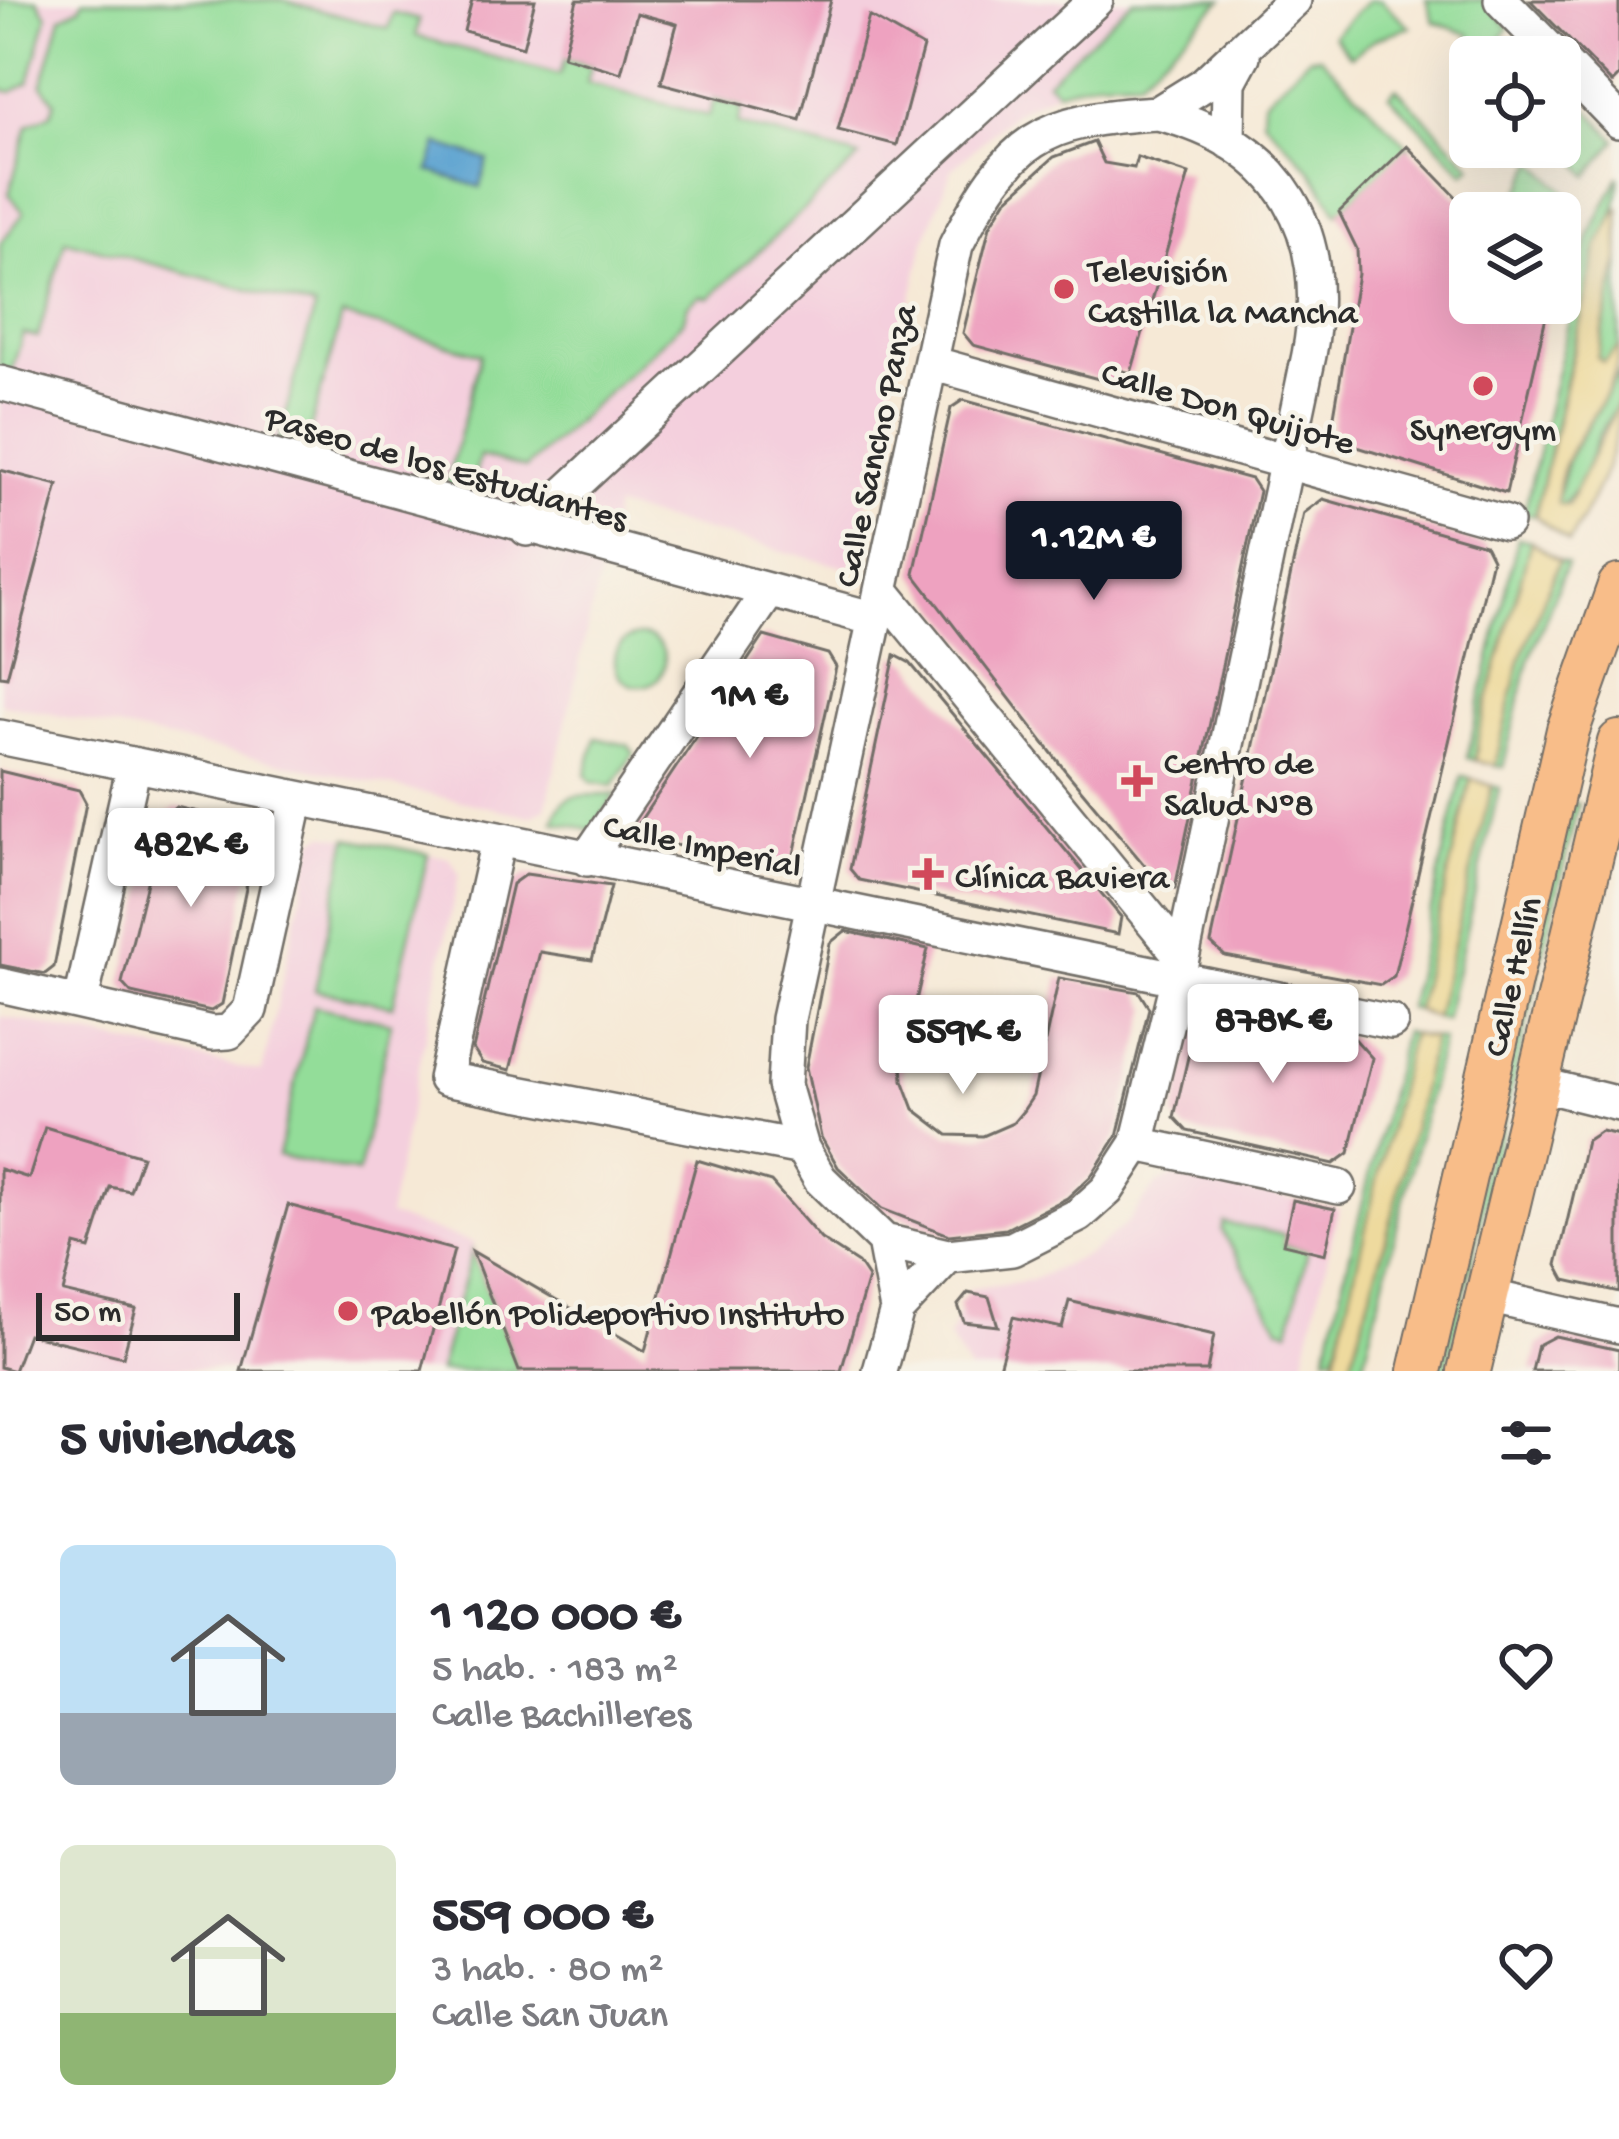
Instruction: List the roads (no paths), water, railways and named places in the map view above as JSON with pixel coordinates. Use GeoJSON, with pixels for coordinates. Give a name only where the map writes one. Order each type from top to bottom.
{"type":"FeatureCollection","features":[{"type":"Feature","properties":{"kind":"main road","name":"Calle Hellín"},"geometry":{"type":"LineString","coordinates":[[1420,1371],[1568,730],[1619,586]]}},
{"type":"Feature","properties":{"kind":"main road","name":"Calle Hellín"},"geometry":{"type":"LineString","coordinates":[[1469,1371],[1618,750]]}},
{"type":"Feature","properties":{"kind":"street"},"geometry":{"type":"LineString","coordinates":[[527,530],[1096,0]]}},
{"type":"Feature","properties":{"kind":"street"},"geometry":{"type":"LineString","coordinates":[[1158,113],[1203,85],[1294,0]]}},
{"type":"Feature","properties":{"kind":"street"},"geometry":{"type":"LineString","coordinates":[[1501,0],[1537,36]]}},
{"type":"Feature","properties":{"kind":"street"},"geometry":{"type":"LineString","coordinates":[[1228,141],[1229,82],[1250,42]]}},
{"type":"Feature","properties":{"kind":"street"},"geometry":{"type":"LineString","coordinates":[[1581,81],[1619,121]]}},
{"type":"Feature","properties":{"kind":"street"},"geometry":{"type":"LineString","coordinates":[[880,1371],[897,1310],[884,1241],[948,1256],[1012,1249],[1046,1235],[1107,1190],[1137,1144],[1180,967],[1287,461],[1318,288],[1304,225],[1264,170],[1228,141],[1158,113]]}},
{"type":"Feature","properties":{"kind":"street","name":"Calle Sancho Panza"},"geometry":{"type":"LineString","coordinates":[[884,1241],[820,1179],[802,1148],[784,1085],[783,1054],[811,905],[956,245],[982,194],[1012,157],[1048,130],[1088,117],[1158,113]]}},
{"type":"Feature","properties":{"kind":"street","name":"Calle Don Quijote"},"geometry":{"type":"LineString","coordinates":[[931,363],[1506,523]]}},
{"type":"Feature","properties":{"kind":"street","name":"Paseo de los Estudiantes"},"geometry":{"type":"LineString","coordinates":[[0,383],[767,593],[879,606]]}},
{"type":"Feature","properties":{"kind":"street"},"geometry":{"type":"LineString","coordinates":[[587,859],[767,593]]}},
{"type":"Feature","properties":{"kind":"street"},"geometry":{"type":"LineString","coordinates":[[879,606],[1180,967]]}},
{"type":"Feature","properties":{"kind":"street","name":"Calle Imperial"},"geometry":{"type":"LineString","coordinates":[[0,737],[811,905],[1180,967],[1391,1022]]}},
{"type":"Feature","properties":{"kind":"street"},"geometry":{"type":"LineString","coordinates":[[81,1001],[134,765]]}},
{"type":"Feature","properties":{"kind":"street"},"geometry":{"type":"LineString","coordinates":[[0,985],[212,1033],[229,1032],[243,1023],[297,798]]}},
{"type":"Feature","properties":{"kind":"street"},"geometry":{"type":"LineString","coordinates":[[498,840],[445,1079],[802,1148]]}},
{"type":"Feature","properties":{"kind":"street"},"geometry":{"type":"LineString","coordinates":[[1538,1084],[1619,1104]]}},
{"type":"Feature","properties":{"kind":"street"},"geometry":{"type":"LineString","coordinates":[[1137,1144],[1339,1187]]}},
{"type":"Feature","properties":{"kind":"street"},"geometry":{"type":"LineString","coordinates":[[897,1310],[948,1256]]}},
{"type":"Feature","properties":{"kind":"street"},"geometry":{"type":"LineString","coordinates":[[1486,1296],[1619,1326]]}},
{"type":"Feature","properties":{"kind":"water"},"geometry":{"type":"Polygon","coordinates":[[[438,144],[488,160],[480,187],[429,171],[438,144]]]}},
{"type":"Feature","properties":{"kind":"place","name":"Televisión Castilla la Mancha"},"geometry":{"type":"Point","coordinates":[1064,289]}},
{"type":"Feature","properties":{"kind":"place","name":"Synergym"},"geometry":{"type":"Point","coordinates":[1483,386]}},
{"type":"Feature","properties":{"kind":"place","name":"Centro de Salud Nº8"},"geometry":{"type":"Point","coordinates":[1137,781]}},
{"type":"Feature","properties":{"kind":"place","name":"Clínica Baviera"},"geometry":{"type":"Point","coordinates":[928,874]}},
{"type":"Feature","properties":{"kind":"place","name":"Pabellón Polideportivo Instituto"},"geometry":{"type":"Point","coordinates":[348,1311]}}]}
